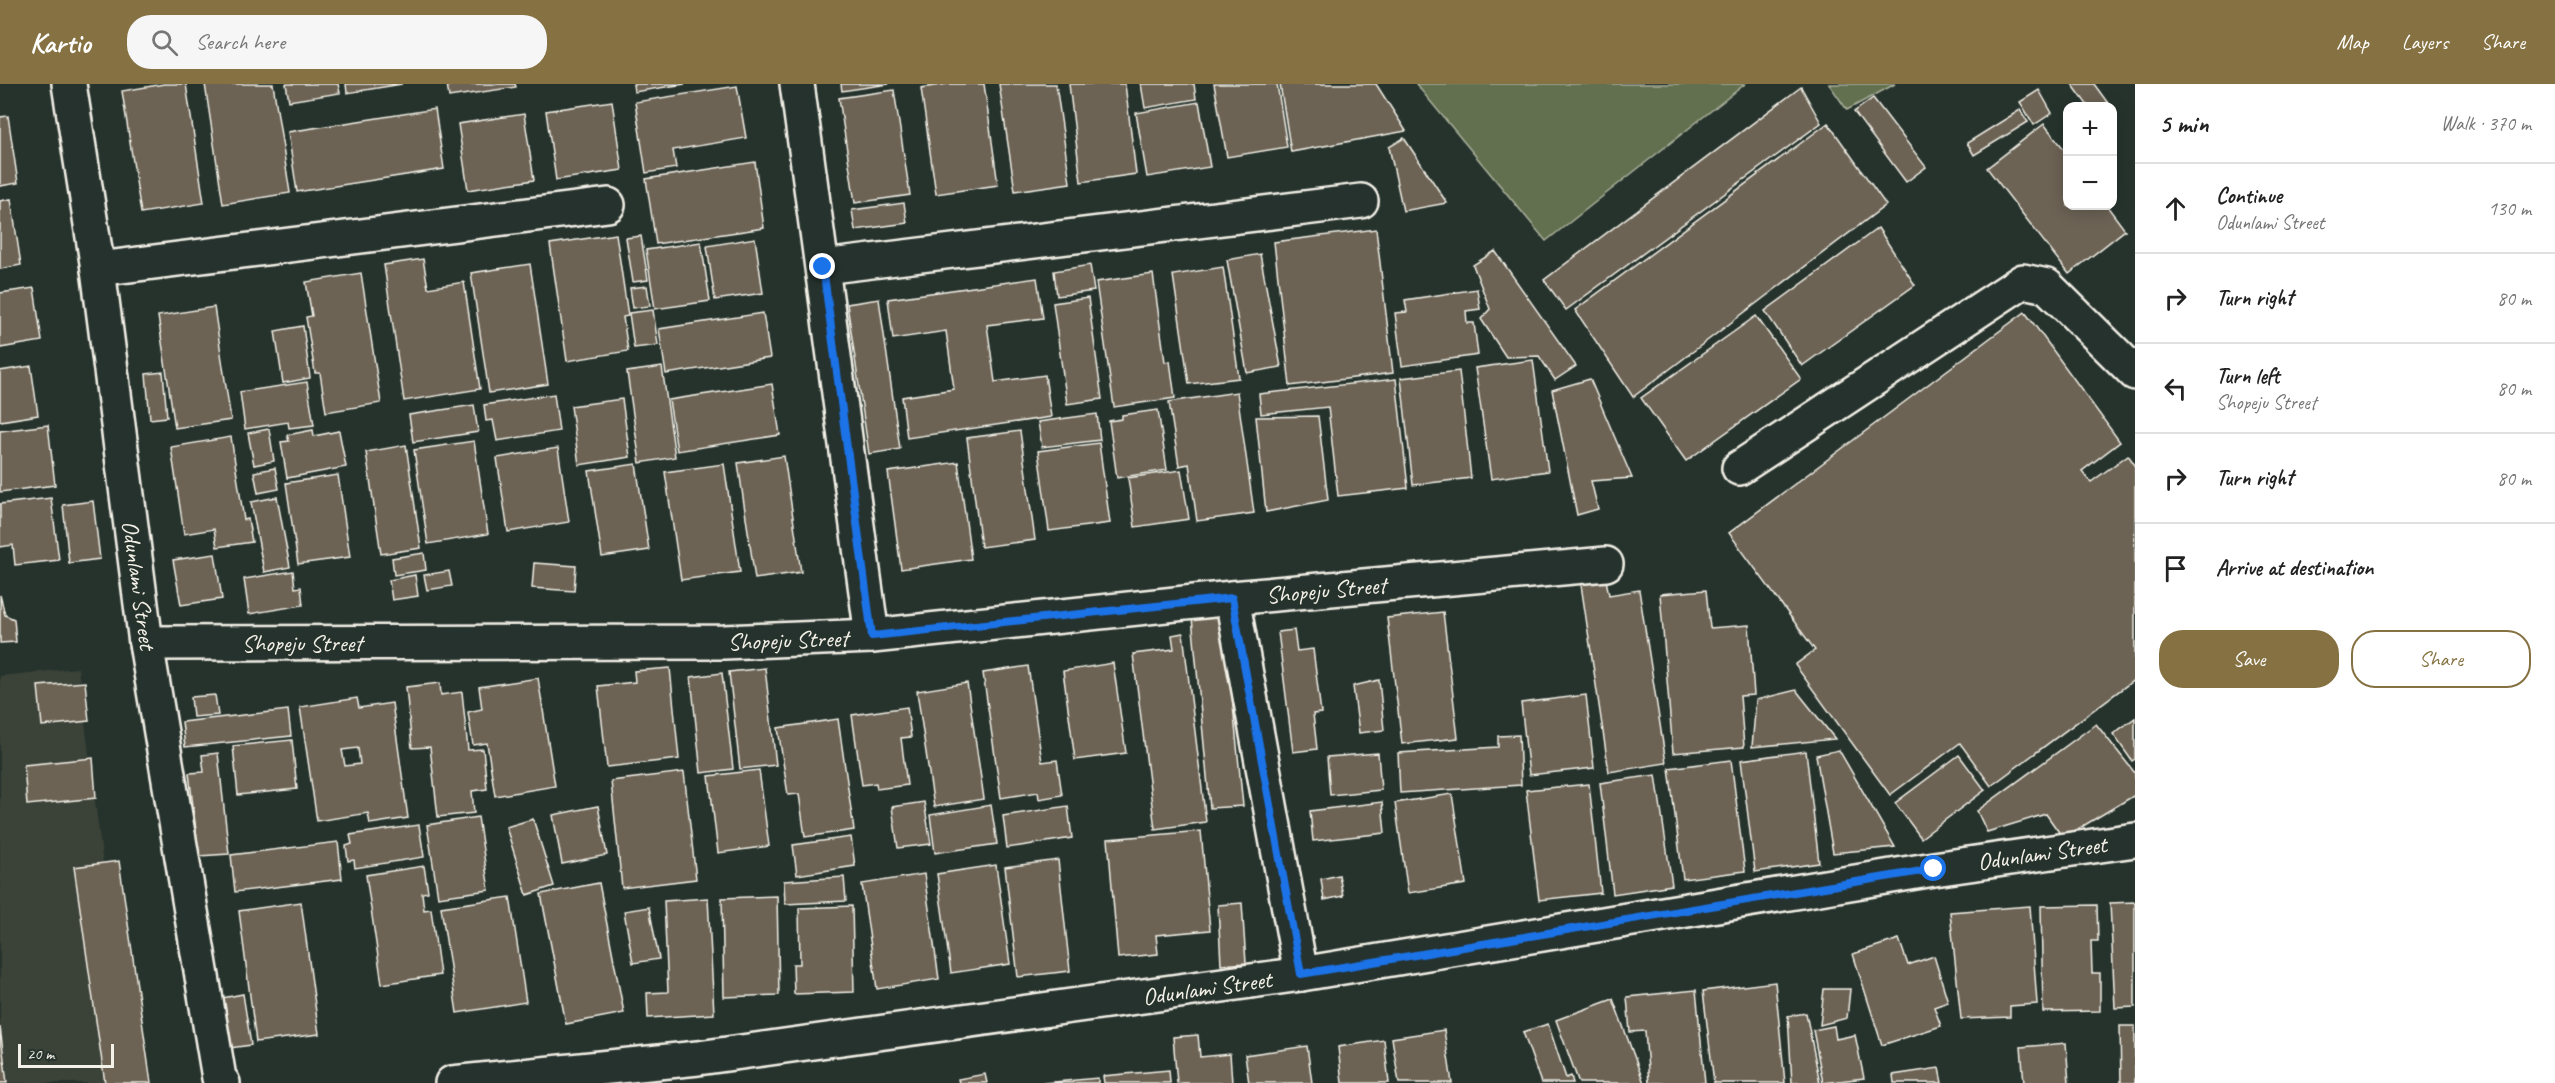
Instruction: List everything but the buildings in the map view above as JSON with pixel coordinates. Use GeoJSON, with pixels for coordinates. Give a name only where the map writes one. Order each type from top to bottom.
{"type":"FeatureCollection","features":[{"type":"Feature","properties":{"kind":"street","name":"Odunlami Street"},"geometry":{"type":"LineString","coordinates":[[69,84],[98,268],[147,643],[219,1078],[223,1083]]}},
{"type":"Feature","properties":{"kind":"street"},"geometry":{"type":"LineString","coordinates":[[797,84],[872,636]]}},
{"type":"Feature","properties":{"kind":"street"},"geometry":{"type":"LineString","coordinates":[[823,267],[1361,201]]}},
{"type":"Feature","properties":{"kind":"street"},"geometry":{"type":"LineString","coordinates":[[98,268],[608,205]]}},
{"type":"Feature","properties":{"kind":"street"},"geometry":{"type":"LineString","coordinates":[[1738,468],[2023,281],[2047,286],[2135,373]]}},
{"type":"Feature","properties":{"kind":"street","name":"Shopeju Street"},"geometry":{"type":"LineString","coordinates":[[147,643],[724,642],[872,636],[1232,598],[1606,564]]}},
{"type":"Feature","properties":{"kind":"street"},"geometry":{"type":"LineString","coordinates":[[1232,598],[1301,974]]}},
{"type":"Feature","properties":{"kind":"street","name":"Odunlami Street"},"geometry":{"type":"LineString","coordinates":[[452,1083],[699,1071],[1934,869],[2135,840]]}},
{"type":"Feature","properties":{"kind":"shaded area"},"geometry":{"type":"Polygon","coordinates":[[[78,668],[131,1083],[0,1083],[0,676],[78,668]]]}},
{"type":"Feature","properties":{"kind":"green space"},"geometry":{"type":"Polygon","coordinates":[[[1416,84],[1745,84],[1546,241],[1416,84]]]}},
{"type":"Feature","properties":{"kind":"green space"},"geometry":{"type":"Polygon","coordinates":[[[1829,84],[1895,84],[1847,110],[1829,84]]]}},
{"type":"Feature","properties":{"kind":"route"},"geometry":{"type":"LineString","coordinates":[[823,267],[872,636],[1232,598],[1301,974],[1934,869]]}}]}
